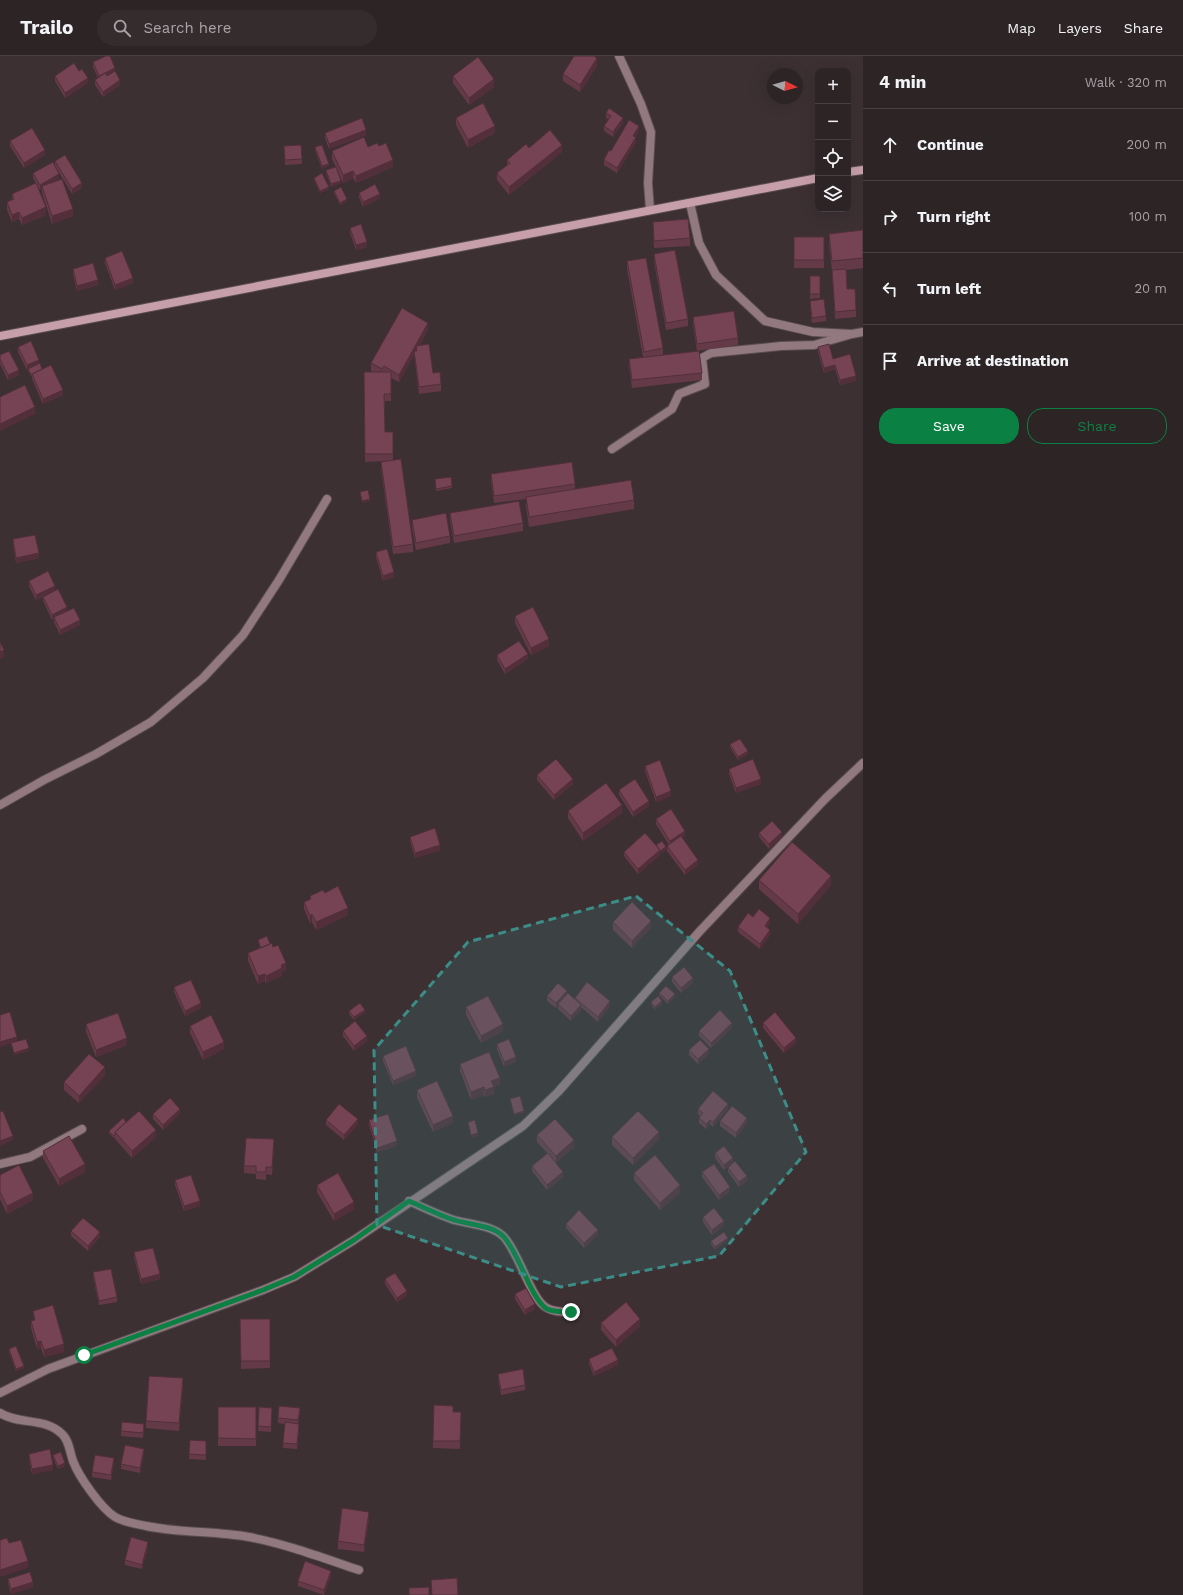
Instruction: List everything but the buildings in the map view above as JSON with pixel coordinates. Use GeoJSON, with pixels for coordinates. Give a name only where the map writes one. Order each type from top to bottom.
{"type":"FeatureCollection","features":[{"type":"Feature","properties":{"kind":"main road"},"geometry":{"type":"LineString","coordinates":[[851,172],[863,170]]}},
{"type":"Feature","properties":{"kind":"main road"},"geometry":{"type":"LineString","coordinates":[[0,336],[815,179]]}},
{"type":"Feature","properties":{"kind":"street"},"geometry":{"type":"LineString","coordinates":[[619,56],[641,104],[651,132],[648,183],[650,210]]}},
{"type":"Feature","properties":{"kind":"street"},"geometry":{"type":"LineString","coordinates":[[690,203],[699,243],[716,275],[766,320],[813,332],[852,334]]}},
{"type":"Feature","properties":{"kind":"street"},"geometry":{"type":"LineString","coordinates":[[612,449],[672,409],[679,394],[705,384],[706,374],[702,358],[711,353],[781,346],[814,345],[863,332]]}},
{"type":"Feature","properties":{"kind":"street"},"geometry":{"type":"LineString","coordinates":[[0,805],[44,780],[96,754],[151,722],[203,678],[243,635],[279,580],[327,500]]}},
{"type":"Feature","properties":{"kind":"street"},"geometry":{"type":"LineString","coordinates":[[1,1389],[48,1369],[263,1290],[294,1277],[354,1240],[409,1201],[523,1126],[558,1092],[700,931],[825,798],[863,763]]}},
{"type":"Feature","properties":{"kind":"street"},"geometry":{"type":"LineString","coordinates":[[0,1164],[30,1157],[82,1129]]}},
{"type":"Feature","properties":{"kind":"street"},"geometry":{"type":"LineString","coordinates":[[409,1201],[452,1219],[496,1232],[503,1236],[520,1263],[539,1303],[546,1308],[555,1311],[571,1312]]}},
{"type":"Feature","properties":{"kind":"street"},"geometry":{"type":"LineString","coordinates":[[0,1413],[7,1418],[48,1425],[63,1435],[79,1472],[106,1510],[115,1517],[134,1524],[171,1531],[248,1537],[358,1570]]}},
{"type":"Feature","properties":{"kind":"highlighted area"},"geometry":{"type":"Polygon","coordinates":[[[636,896],[730,971],[806,1152],[719,1256],[561,1287],[377,1225],[374,1050],[468,942],[636,896]]]}},
{"type":"Feature","properties":{"kind":"route"},"geometry":{"type":"LineString","coordinates":[[84,1355],[263,1290],[294,1277],[354,1240],[409,1201],[452,1219],[484,1228],[503,1236],[520,1263],[539,1303],[546,1308],[555,1311],[571,1312]]}}]}
